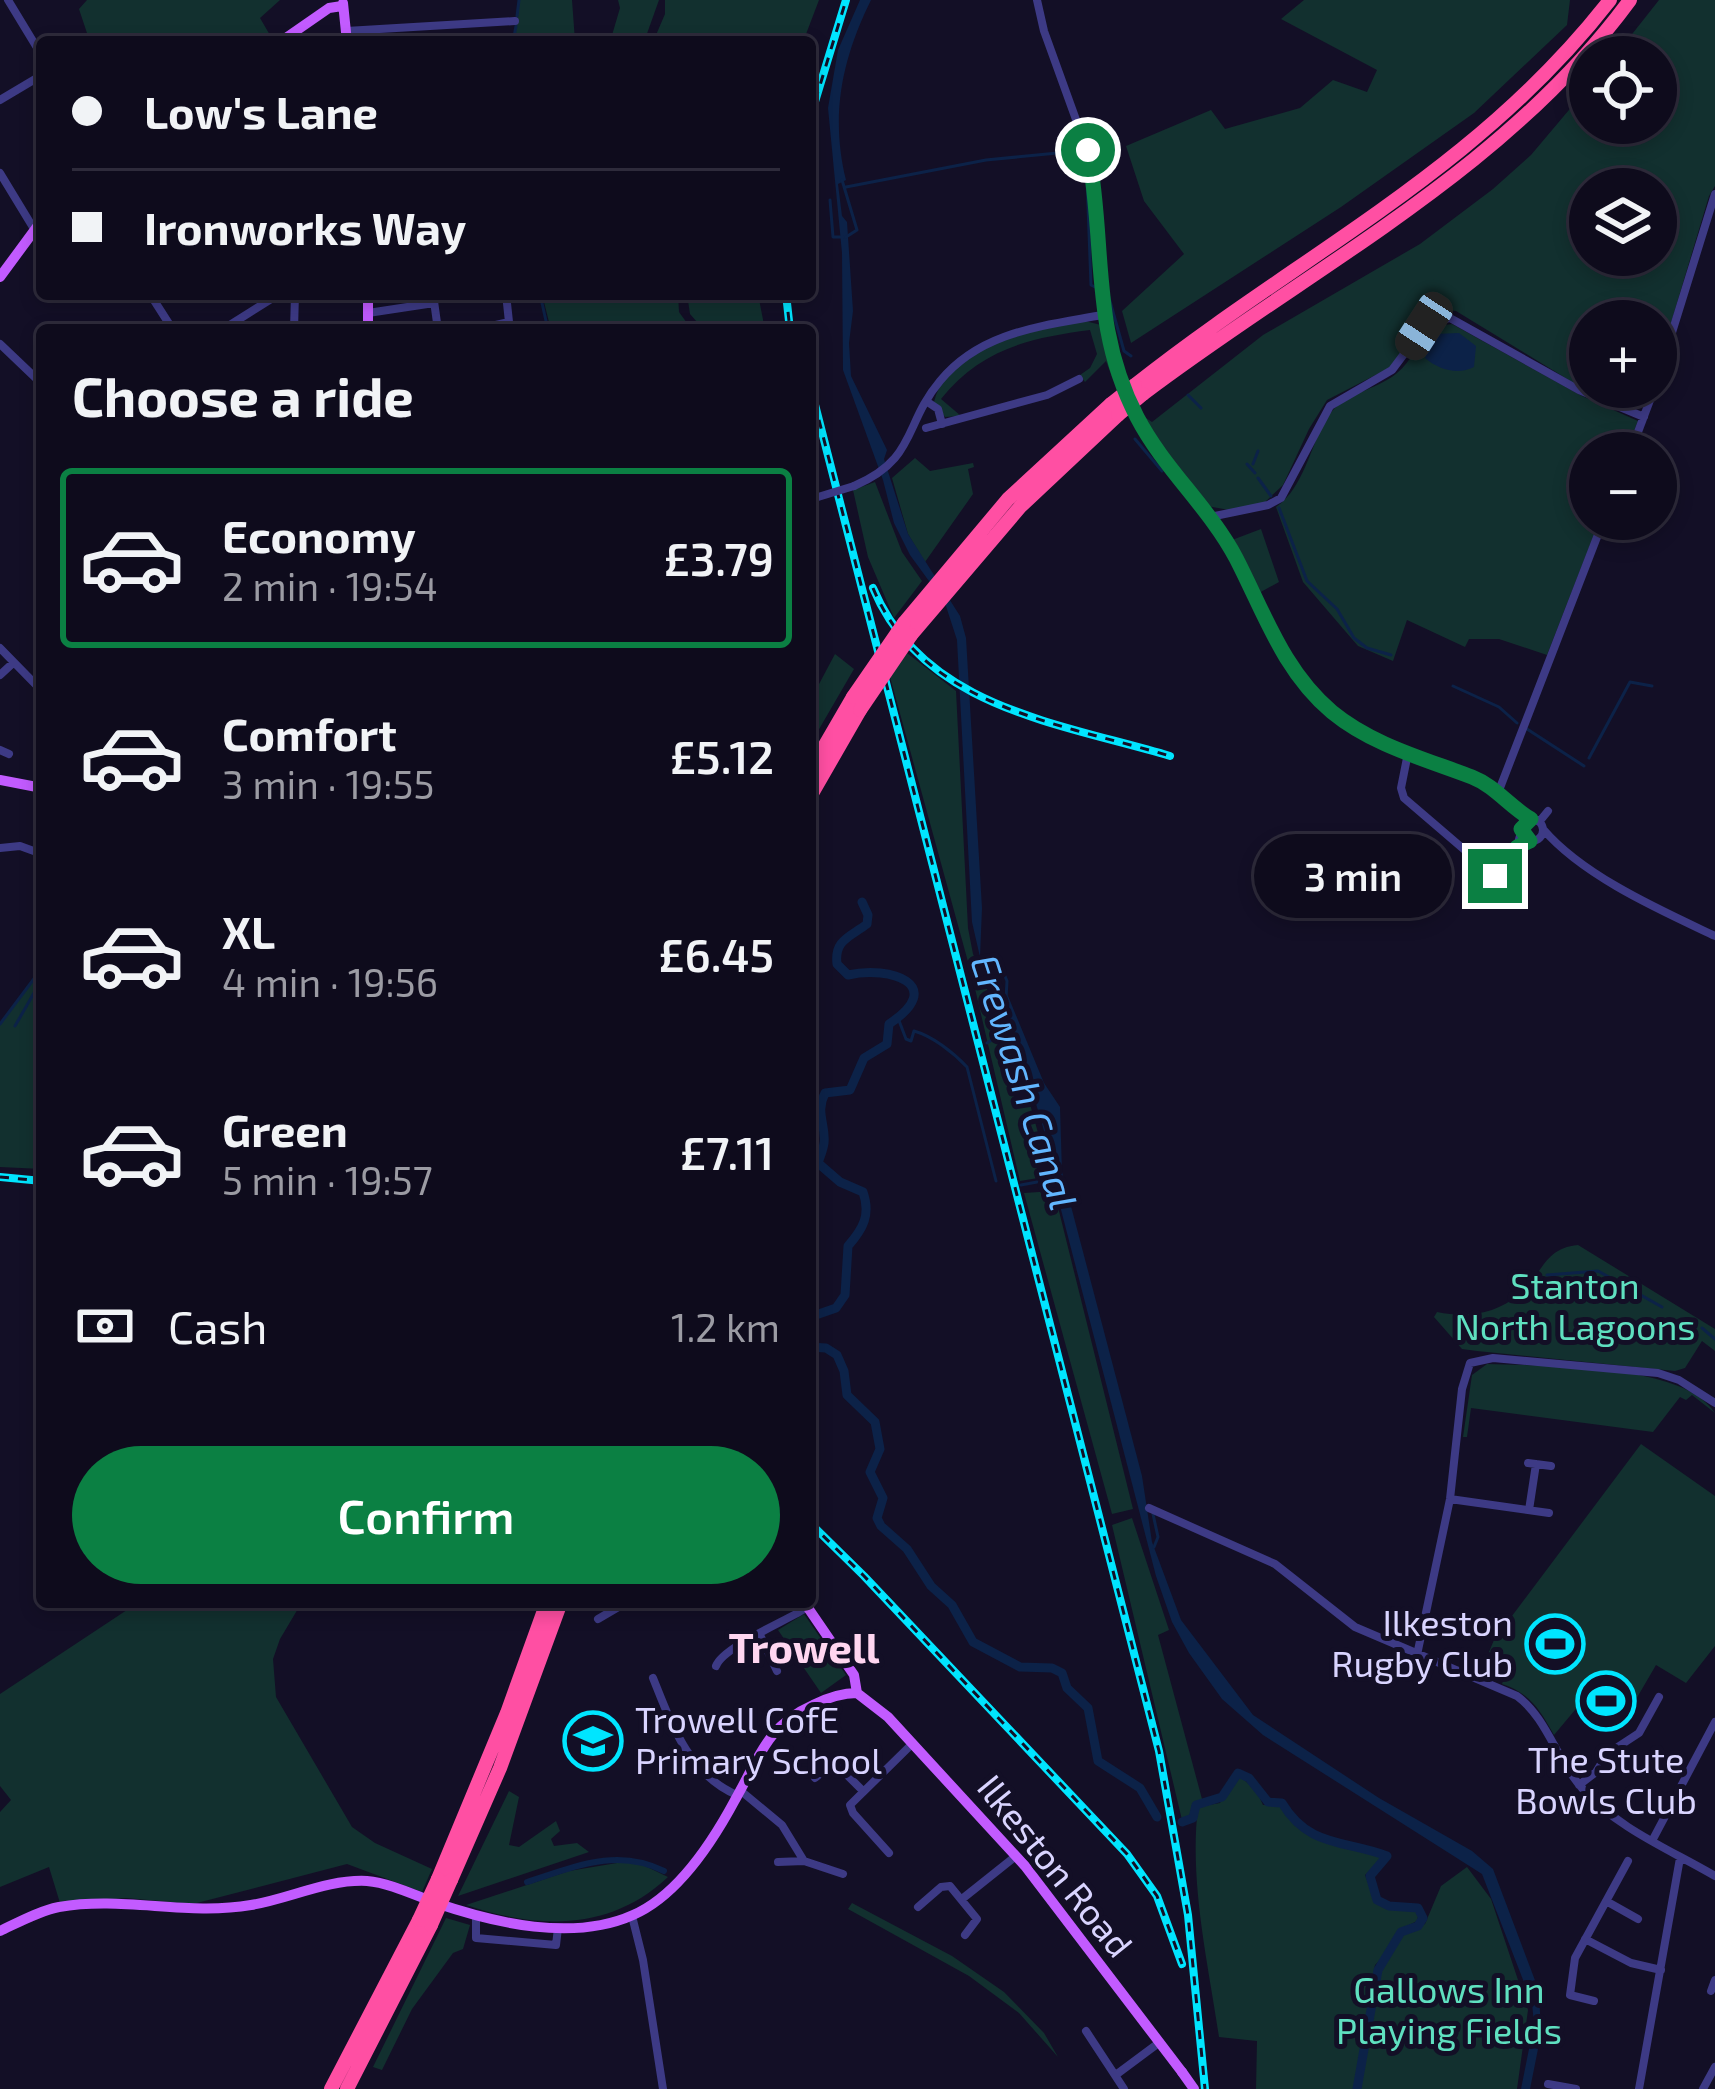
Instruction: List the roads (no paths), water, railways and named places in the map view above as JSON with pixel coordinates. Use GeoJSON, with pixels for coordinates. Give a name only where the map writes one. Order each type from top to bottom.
{"type":"FeatureCollection","features":[{"type":"Feature","properties":{"kind":"highway"},"geometry":{"type":"LineString","coordinates":[[816,780],[856,703],[1008,499],[1220,321],[1407,195],[1465,149],[1553,66],[1610,0]]}},
{"type":"Feature","properties":{"kind":"highway"},"geometry":{"type":"LineString","coordinates":[[1139,390],[1400,218],[1466,166],[1579,62],[1630,0]]}},
{"type":"Feature","properties":{"kind":"highway"},"geometry":{"type":"LineString","coordinates":[[816,765],[824,758]]}},
{"type":"Feature","properties":{"kind":"highway"},"geometry":{"type":"LineString","coordinates":[[445,1879],[545,1608]]}},
{"type":"Feature","properties":{"kind":"highway"},"geometry":{"type":"LineString","coordinates":[[347,2089],[507,1752],[559,1608]]}},
{"type":"Feature","properties":{"kind":"highway"},"geometry":{"type":"LineString","coordinates":[[331,2089],[425,1922]]}},
{"type":"Feature","properties":{"kind":"main road"},"geometry":{"type":"LineString","coordinates":[[288,36],[343,3],[346,36]]}},
{"type":"Feature","properties":{"kind":"main road"},"geometry":{"type":"LineString","coordinates":[[0,277],[36,228]]}},
{"type":"Feature","properties":{"kind":"main road"},"geometry":{"type":"LineString","coordinates":[[365,300],[368,324]]}},
{"type":"Feature","properties":{"kind":"main road"},"geometry":{"type":"LineString","coordinates":[[0,780],[36,787]]}},
{"type":"Feature","properties":{"kind":"main road"},"geometry":{"type":"LineString","coordinates":[[0,1931],[46,1910],[80,1905],[195,1912],[362,1881],[476,1916],[558,1927],[632,1916],[678,1878],[722,1824],[764,1742],[782,1723],[824,1700],[856,1693],[854,1675],[808,1608]]}},
{"type":"Feature","properties":{"kind":"main road","name":"Ilkeston Road"},"geometry":{"type":"LineString","coordinates":[[856,1693],[877,1706],[1016,1856],[1194,2089]]}},
{"type":"Feature","properties":{"kind":"street"},"geometry":{"type":"LineString","coordinates":[[8,0],[36,46]]}},
{"type":"Feature","properties":{"kind":"street"},"geometry":{"type":"LineString","coordinates":[[1037,0],[1044,32],[1088,150],[1102,315],[1114,360],[1136,416],[1167,466],[1210,517],[1237,560],[1267,627],[1304,683],[1351,725],[1419,758],[1474,777],[1498,793],[1532,829],[1634,896],[1715,935]]}},
{"type":"Feature","properties":{"kind":"street"},"geometry":{"type":"LineString","coordinates":[[346,36],[515,21]]}},
{"type":"Feature","properties":{"kind":"street"},"geometry":{"type":"LineString","coordinates":[[0,100],[36,79]]}},
{"type":"Feature","properties":{"kind":"street"},"geometry":{"type":"LineString","coordinates":[[0,172],[36,222]]}},
{"type":"Feature","properties":{"kind":"street"},"geometry":{"type":"LineString","coordinates":[[1677,318],[1715,194]]}},
{"type":"Feature","properties":{"kind":"street"},"geometry":{"type":"LineString","coordinates":[[232,324],[270,300]]}},
{"type":"Feature","properties":{"kind":"street"},"geometry":{"type":"LineString","coordinates":[[368,313],[425,300]]}},
{"type":"Feature","properties":{"kind":"street"},"geometry":{"type":"LineString","coordinates":[[500,324],[509,322],[507,300]]}},
{"type":"Feature","properties":{"kind":"street"},"geometry":{"type":"LineString","coordinates":[[816,497],[854,486],[890,465],[909,440],[926,401],[955,366],[992,340],[1102,315]]}},
{"type":"Feature","properties":{"kind":"street"},"geometry":{"type":"LineString","coordinates":[[1210,517],[1268,506],[1281,498],[1330,406],[1392,370],[1424,326],[1435,319],[1450,318],[1579,390],[1644,417]]}},
{"type":"Feature","properties":{"kind":"street"},"geometry":{"type":"LineString","coordinates":[[0,344],[36,378]]}},
{"type":"Feature","properties":{"kind":"street"},"geometry":{"type":"LineString","coordinates":[[926,428],[1047,395],[1079,379]]}},
{"type":"Feature","properties":{"kind":"street"},"geometry":{"type":"LineString","coordinates":[[926,401],[938,409],[942,424]]}},
{"type":"Feature","properties":{"kind":"street"},"geometry":{"type":"LineString","coordinates":[[1624,410],[1630,408]]}},
{"type":"Feature","properties":{"kind":"street"},"geometry":{"type":"LineString","coordinates":[[1638,432],[1648,408]]}},
{"type":"Feature","properties":{"kind":"street"},"geometry":{"type":"LineString","coordinates":[[1498,793],[1596,540]]}},
{"type":"Feature","properties":{"kind":"street"},"geometry":{"type":"LineString","coordinates":[[0,648],[36,685]]}},
{"type":"Feature","properties":{"kind":"street"},"geometry":{"type":"LineString","coordinates":[[0,675],[14,663]]}},
{"type":"Feature","properties":{"kind":"street"},"geometry":{"type":"LineString","coordinates":[[1408,753],[1401,788],[1406,801],[1495,876],[1548,811]]}},
{"type":"Feature","properties":{"kind":"street"},"geometry":{"type":"LineString","coordinates":[[1406,774],[1419,758]]}},
{"type":"Feature","properties":{"kind":"street"},"geometry":{"type":"LineString","coordinates":[[0,848],[20,846],[36,852]]}},
{"type":"Feature","properties":{"kind":"street"},"geometry":{"type":"LineString","coordinates":[[1417,1655],[1450,1499],[1468,1365],[1480,1360],[1658,1373],[1715,1403]]}},
{"type":"Feature","properties":{"kind":"street"},"geometry":{"type":"LineString","coordinates":[[1528,1510],[1532,1463],[1551,1466]]}},
{"type":"Feature","properties":{"kind":"street"},"geometry":{"type":"LineString","coordinates":[[1450,1499],[1549,1513]]}},
{"type":"Feature","properties":{"kind":"street"},"geometry":{"type":"LineString","coordinates":[[1149,1508],[1274,1564],[1339,1618],[1522,1699],[1579,1785],[1616,1818],[1715,1876]]}},
{"type":"Feature","properties":{"kind":"street"},"geometry":{"type":"LineString","coordinates":[[598,1619],[617,1608]]}},
{"type":"Feature","properties":{"kind":"street"},"geometry":{"type":"LineString","coordinates":[[716,1666],[728,1650],[801,1608]]}},
{"type":"Feature","properties":{"kind":"street"},"geometry":{"type":"LineString","coordinates":[[760,1635],[772,1668]]}},
{"type":"Feature","properties":{"kind":"street"},"geometry":{"type":"LineString","coordinates":[[653,1678],[686,1749],[717,1785],[740,1793],[782,1826],[804,1861]]}},
{"type":"Feature","properties":{"kind":"street"},"geometry":{"type":"LineString","coordinates":[[1579,1785],[1610,1752],[1639,1732],[1659,1697]]}},
{"type":"Feature","properties":{"kind":"street"},"geometry":{"type":"LineString","coordinates":[[1652,1841],[1715,1722]]}},
{"type":"Feature","properties":{"kind":"street"},"geometry":{"type":"LineString","coordinates":[[889,1853],[851,1811],[852,1800],[913,1743]]}},
{"type":"Feature","properties":{"kind":"street"},"geometry":{"type":"LineString","coordinates":[[814,1778],[839,1767],[862,1790]]}},
{"type":"Feature","properties":{"kind":"street"},"geometry":{"type":"LineString","coordinates":[[962,1899],[1016,1856]]}},
{"type":"Feature","properties":{"kind":"street"},"geometry":{"type":"LineString","coordinates":[[1639,2089],[1680,1858]]}},
{"type":"Feature","properties":{"kind":"street"},"geometry":{"type":"LineString","coordinates":[[778,1862],[804,1861],[843,1874]]}},
{"type":"Feature","properties":{"kind":"street"},"geometry":{"type":"LineString","coordinates":[[1590,2004],[1572,1997],[1568,1990],[1572,1967],[1628,1866]]}},
{"type":"Feature","properties":{"kind":"street"},"geometry":{"type":"LineString","coordinates":[[919,1904],[944,1885],[977,1918],[968,1934]]}},
{"type":"Feature","properties":{"kind":"street"},"geometry":{"type":"LineString","coordinates":[[1606,1901],[1623,1915],[1638,1918]]}},
{"type":"Feature","properties":{"kind":"street"},"geometry":{"type":"LineString","coordinates":[[476,1916],[476,1938],[556,1945],[558,1927]]}},
{"type":"Feature","properties":{"kind":"street"},"geometry":{"type":"LineString","coordinates":[[632,1916],[663,2089]]}},
{"type":"Feature","properties":{"kind":"street"},"geometry":{"type":"LineString","coordinates":[[1585,1938],[1636,1965],[1660,1970]]}},
{"type":"Feature","properties":{"kind":"street"},"geometry":{"type":"LineString","coordinates":[[1086,2031],[1124,2089]]}},
{"type":"Feature","properties":{"kind":"street"},"geometry":{"type":"LineString","coordinates":[[1118,2074],[1160,2042]]}},
{"type":"Feature","properties":{"kind":"street"},"geometry":{"type":"LineString","coordinates":[[1702,2089],[1715,2067]]}},
{"type":"Feature","properties":{"kind":"street"},"geometry":{"type":"LineString","coordinates":[[1548,2084],[1576,2089]]}},
{"type":"Feature","properties":{"kind":"water"},"geometry":{"type":"Polygon","coordinates":[[[860,0],[871,0],[846,66],[839,110],[846,180],[838,184],[847,222],[853,311],[851,376],[887,450],[884,459],[908,534],[960,616],[966,638],[982,908],[980,957],[972,922],[957,640],[945,603],[910,555],[894,523],[843,370],[842,253],[828,108],[838,50],[860,0]]]}},
{"type":"Feature","properties":{"kind":"water"},"geometry":{"type":"Polygon","coordinates":[[[1459,333],[1476,346],[1474,367],[1449,370],[1425,358],[1434,334],[1459,333]]]}},
{"type":"Feature","properties":{"kind":"water"},"geometry":{"type":"Polygon","coordinates":[[[985,960],[994,984],[1008,996],[1044,1083],[1060,1107],[1062,1172],[1142,1476],[1152,1542],[1181,1620],[1253,1715],[1379,1798],[1472,1851],[1493,1869],[1539,1991],[1541,2034],[1530,2089],[1521,2089],[1534,2024],[1532,2003],[1482,1874],[1263,1735],[1222,1699],[1172,1622],[1059,1202],[1044,1128],[992,994],[985,960]]]}},
{"type":"Feature","properties":{"kind":"waterway"},"geometry":{"type":"LineString","coordinates":[[517,16],[519,0]]}},
{"type":"Feature","properties":{"kind":"waterway"},"geometry":{"type":"LineString","coordinates":[[514,36],[516,26]]}},
{"type":"Feature","properties":{"kind":"waterway"},"geometry":{"type":"LineString","coordinates":[[846,187],[986,160],[1068,152],[1087,180],[1091,285],[1095,287]]}},
{"type":"Feature","properties":{"kind":"waterway"},"geometry":{"type":"LineString","coordinates":[[842,180],[857,230],[846,237]]}},
{"type":"Feature","properties":{"kind":"waterway"},"geometry":{"type":"LineString","coordinates":[[830,200],[833,237],[843,237]]}},
{"type":"Feature","properties":{"kind":"waterway"},"geometry":{"type":"LineString","coordinates":[[1106,287],[1124,351],[1131,356]]}},
{"type":"Feature","properties":{"kind":"waterway"},"geometry":{"type":"LineString","coordinates":[[541,300],[547,324]]}},
{"type":"Feature","properties":{"kind":"waterway"},"geometry":{"type":"LineString","coordinates":[[1188,395],[1201,408]]}},
{"type":"Feature","properties":{"kind":"waterway"},"geometry":{"type":"LineString","coordinates":[[1135,439],[1162,471]]}},
{"type":"Feature","properties":{"kind":"waterway"},"geometry":{"type":"LineString","coordinates":[[1253,464],[1258,451]]}},
{"type":"Feature","properties":{"kind":"waterway"},"geometry":{"type":"LineString","coordinates":[[1247,464],[1255,473]]}},
{"type":"Feature","properties":{"kind":"waterway"},"geometry":{"type":"LineString","coordinates":[[1258,478],[1271,496]]}},
{"type":"Feature","properties":{"kind":"waterway"},"geometry":{"type":"LineString","coordinates":[[1279,508],[1307,581],[1337,609],[1354,638],[1367,648],[1391,655]]}},
{"type":"Feature","properties":{"kind":"waterway"},"geometry":{"type":"LineString","coordinates":[[1589,758],[1630,682],[1652,686]]}},
{"type":"Feature","properties":{"kind":"waterway"},"geometry":{"type":"LineString","coordinates":[[1453,686],[1499,707],[1517,723]]}},
{"type":"Feature","properties":{"kind":"waterway"},"geometry":{"type":"LineString","coordinates":[[1527,729],[1584,766]]}},
{"type":"Feature","properties":{"kind":"waterway"},"geometry":{"type":"LineString","coordinates":[[816,1315],[836,1308],[845,1295],[848,1246],[866,1215],[863,1192],[840,1182],[818,1163],[824,1143],[822,1100],[825,1093],[850,1090],[864,1058],[887,1044],[889,1024],[913,998],[913,989],[895,976],[848,975],[837,964],[841,944],[867,924],[862,902]]}},
{"type":"Feature","properties":{"kind":"waterway","name":"Erewash Canal"},"geometry":{"type":"LineString","coordinates":[[996,955],[1007,981],[1006,999]]}},
{"type":"Feature","properties":{"kind":"waterway"},"geometry":{"type":"LineString","coordinates":[[0,1024],[36,976]]}},
{"type":"Feature","properties":{"kind":"waterway"},"geometry":{"type":"LineString","coordinates":[[15,1026],[36,989]]}},
{"type":"Feature","properties":{"kind":"waterway"},"geometry":{"type":"LineString","coordinates":[[898,1018],[906,1039],[911,1041],[914,1031],[921,1033],[967,1067],[996,1181]]}},
{"type":"Feature","properties":{"kind":"waterway","name":"Erewash Canal"},"geometry":{"type":"LineString","coordinates":[[987,1043],[1005,1031]]}},
{"type":"Feature","properties":{"kind":"waterway","name":"Erewash Canal"},"geometry":{"type":"LineString","coordinates":[[1021,1185],[1053,1179]]}},
{"type":"Feature","properties":{"kind":"waterway"},"geometry":{"type":"LineString","coordinates":[[1547,1275],[1598,1271],[1662,1307]]}},
{"type":"Feature","properties":{"kind":"waterway"},"geometry":{"type":"LineString","coordinates":[[1702,1328],[1715,1339]]}},
{"type":"Feature","properties":{"kind":"waterway"},"geometry":{"type":"LineString","coordinates":[[816,1347],[837,1355],[847,1395],[875,1422],[880,1449],[870,1472],[883,1498],[877,1518],[881,1526],[907,1549],[931,1586],[952,1605],[973,1642],[1020,1667],[1062,1673],[1067,1688],[1088,1708],[1098,1761],[1140,1788],[1157,1817]]}},
{"type":"Feature","properties":{"kind":"waterway"},"geometry":{"type":"LineString","coordinates":[[1153,1514],[1158,1537],[1154,1547]]}},
{"type":"Feature","properties":{"kind":"waterway"},"geometry":{"type":"LineString","coordinates":[[1182,1822],[1193,1818],[1196,1805],[1222,1797],[1238,1773],[1249,1778],[1268,1802],[1282,1803],[1316,1835],[1387,1856],[1370,1876],[1377,1900],[1418,1908],[1423,1918],[1418,1926],[1401,1932],[1378,1970],[1357,2089]]}},
{"type":"Feature","properties":{"kind":"waterway"},"geometry":{"type":"LineString","coordinates":[[527,1882],[612,1860],[664,1871]]}},
{"type":"Feature","properties":{"kind":"railway"},"geometry":{"type":"LineString","coordinates":[[816,98],[846,0]]}},
{"type":"Feature","properties":{"kind":"railway"},"geometry":{"type":"LineString","coordinates":[[787,300],[789,324]]}},
{"type":"Feature","properties":{"kind":"railway"},"geometry":{"type":"LineString","coordinates":[[816,408],[1159,1751],[1188,1915],[1205,2089]]}},
{"type":"Feature","properties":{"kind":"railway"},"geometry":{"type":"LineString","coordinates":[[873,588],[896,628],[925,660],[960,685],[1041,720],[1170,756]]}},
{"type":"Feature","properties":{"kind":"railway"},"geometry":{"type":"LineString","coordinates":[[0,1177],[36,1180]]}},
{"type":"Feature","properties":{"kind":"railway"},"geometry":{"type":"LineString","coordinates":[[816,1529],[1127,1854],[1157,1896],[1182,1964]]}},
{"type":"Feature","properties":{"kind":"place","name":"Ilkeston Rugby Club"},"geometry":{"type":"Point","coordinates":[1555,1644]}},
{"type":"Feature","properties":{"kind":"place","name":"The Stute Bowls Club"},"geometry":{"type":"Point","coordinates":[1606,1701]}},
{"type":"Feature","properties":{"kind":"place","name":"Trowell CofE Primary School"},"geometry":{"type":"Point","coordinates":[593,1741]}},
{"type":"Feature","properties":{"kind":"district","name":"Trowell"},"geometry":{"type":"Point","coordinates":[804,1648]}},
{"type":"Feature","properties":{"kind":"park label","name":"Stanton North Lagoons"},"geometry":{"type":"Point","coordinates":[1575,1306]}},
{"type":"Feature","properties":{"kind":"park label","name":"Gallows Inn Playing Fields"},"geometry":{"type":"Point","coordinates":[1449,2010]}}]}
